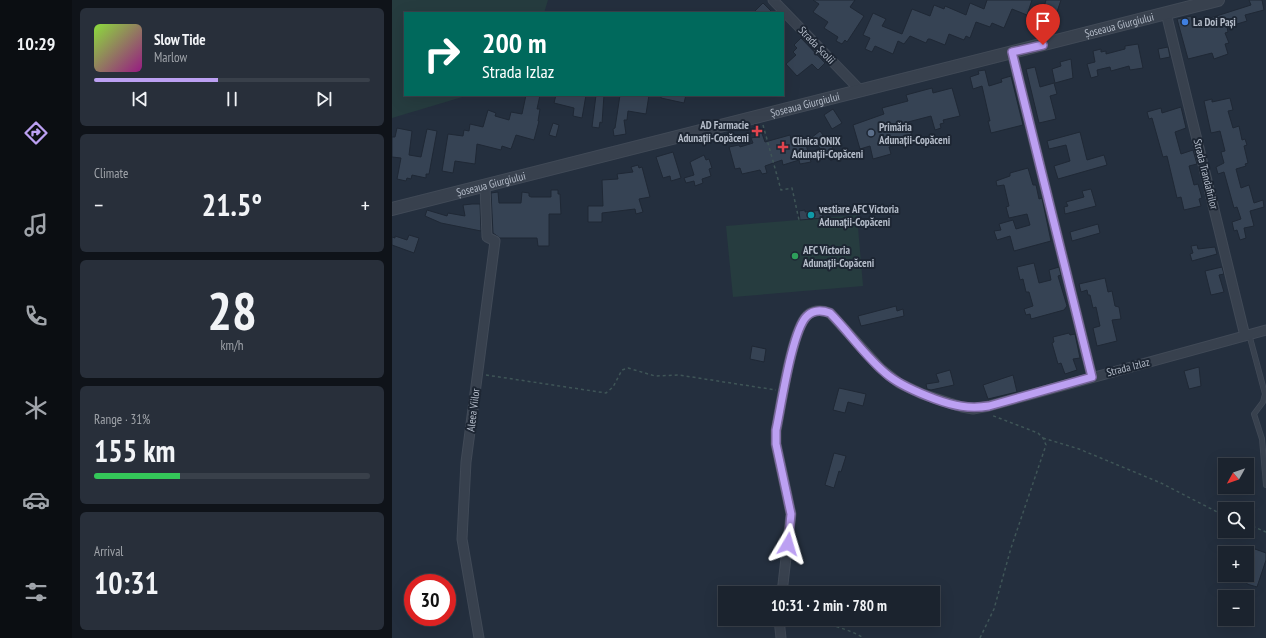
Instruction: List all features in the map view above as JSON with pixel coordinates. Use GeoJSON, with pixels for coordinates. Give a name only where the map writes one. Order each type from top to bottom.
{"type":"FeatureCollection","features":[{"type":"Feature","properties":{"kind":"street","name":"Strada Școlii"},"geometry":{"type":"LineString","coordinates":[[773,0],[860,90]]}},
{"type":"Feature","properties":{"kind":"street","name":"Șoseaua Giurgiului"},"geometry":{"type":"LineString","coordinates":[[392,210],[1218,0]]}},
{"type":"Feature","properties":{"kind":"street","name":"Strada Trandafirilor"},"geometry":{"type":"LineString","coordinates":[[1166,13],[1247,335]]}},
{"type":"Feature","properties":{"kind":"street"},"geometry":{"type":"LineString","coordinates":[[1012,52],[1092,377]]}},
{"type":"Feature","properties":{"kind":"street","name":"Aleea Viilor"},"geometry":{"type":"LineString","coordinates":[[479,638],[462,539],[466,462],[495,241],[487,237],[485,186]]}},
{"type":"Feature","properties":{"kind":"street","name":"Strada Izlaz"},"geometry":{"type":"LineString","coordinates":[[783,586],[791,514],[776,444],[776,430],[795,342],[803,321],[811,313],[823,311],[831,314],[880,368],[899,383],[949,404],[973,409],[989,406],[1266,330]]}},
{"type":"Feature","properties":{"kind":"street"},"geometry":{"type":"LineString","coordinates":[[780,626],[781,638]]}},
{"type":"Feature","properties":{"kind":"lane","name":"Strada Trandafirilor"},"geometry":{"type":"LineString","coordinates":[[1247,335],[1265,388],[1263,402],[1254,414],[1262,439],[1266,485]]}},
{"type":"Feature","properties":{"kind":"path"},"geometry":{"type":"LineString","coordinates":[[760,116],[781,190],[792,188],[800,220]]}},
{"type":"Feature","properties":{"kind":"path"},"geometry":{"type":"LineString","coordinates":[[477,374],[606,393],[613,387],[622,370],[628,368],[655,376],[679,375],[784,392]]}},
{"type":"Feature","properties":{"kind":"path"},"geometry":{"type":"LineString","coordinates":[[973,409],[1038,433],[1043,438],[1046,446],[1011,548],[994,609],[980,638]]}},
{"type":"Feature","properties":{"kind":"path"},"geometry":{"type":"LineString","coordinates":[[1043,438],[1079,449],[1161,483],[1218,512]]}},
{"type":"Feature","properties":{"kind":"path"},"geometry":{"type":"LineString","coordinates":[[1254,527],[1266,532]]}},
{"type":"Feature","properties":{"kind":"path"},"geometry":{"type":"LineString","coordinates":[[832,626],[850,631],[864,638]]}},
{"type":"Feature","properties":{"kind":"green space"},"geometry":{"type":"Polygon","coordinates":[[[392,0],[548,0],[544,12],[404,12],[404,96],[466,96],[392,118],[392,0]]]}},
{"type":"Feature","properties":{"kind":"green space","name":"AFC Victoria Adunații-Copăceni"},"geometry":{"type":"Polygon","coordinates":[[[857,215],[863,286],[733,297],[726,226],[857,215]]]}},
{"type":"Feature","properties":{"kind":"building"},"geometry":{"type":"Polygon","coordinates":[[[813,0],[855,0],[850,7],[864,16],[847,42],[845,40],[842,44],[836,41],[838,37],[824,28],[828,22],[813,12],[819,4],[813,0]]]}},
{"type":"Feature","properties":{"kind":"building"},"geometry":{"type":"Polygon","coordinates":[[[987,0],[1032,0],[1027,15],[1012,9],[1004,28],[992,23],[990,27],[976,22],[970,38],[966,36],[964,40],[949,34],[945,45],[930,39],[928,39],[926,43],[910,36],[904,44],[898,41],[893,54],[875,46],[872,52],[865,49],[870,38],[863,35],[873,13],[886,19],[882,26],[902,34],[912,9],[930,16],[934,5],[944,9],[945,6],[966,15],[970,3],[984,9],[987,0]]]}},
{"type":"Feature","properties":{"kind":"building"},"geometry":{"type":"Polygon","coordinates":[[[1046,0],[1061,0],[1055,18],[1042,14],[1046,0]]]}},
{"type":"Feature","properties":{"kind":"building"},"geometry":{"type":"Polygon","coordinates":[[[1249,0],[1262,0],[1264,10],[1245,15],[1247,21],[1227,27],[1228,32],[1225,33],[1229,43],[1225,44],[1228,54],[1214,59],[1212,53],[1188,59],[1177,19],[1191,16],[1193,25],[1251,5],[1249,0]]]}},
{"type":"Feature","properties":{"kind":"building"},"geometry":{"type":"Polygon","coordinates":[[[763,3],[772,12],[754,12],[763,3]]]}},
{"type":"Feature","properties":{"kind":"building"},"geometry":{"type":"Polygon","coordinates":[[[801,38],[825,63],[818,70],[812,64],[797,76],[786,64],[796,55],[793,52],[797,48],[794,45],[801,38]]]}},
{"type":"Feature","properties":{"kind":"building"},"geometry":{"type":"Polygon","coordinates":[[[1138,44],[1143,68],[1130,70],[1129,66],[1111,71],[1110,67],[1097,70],[1098,76],[1091,78],[1087,64],[1095,62],[1093,51],[1101,49],[1101,52],[1106,51],[1106,54],[1125,49],[1125,46],[1138,44]]]}},
{"type":"Feature","properties":{"kind":"building"},"geometry":{"type":"Polygon","coordinates":[[[1168,47],[1170,57],[1160,59],[1158,49],[1168,47]]]}},
{"type":"Feature","properties":{"kind":"building"},"geometry":{"type":"Polygon","coordinates":[[[1071,59],[1073,78],[1055,83],[1052,69],[1061,66],[1060,62],[1071,59]]]}},
{"type":"Feature","properties":{"kind":"building"},"geometry":{"type":"Polygon","coordinates":[[[1035,67],[1040,87],[1054,83],[1057,94],[1050,96],[1056,119],[1039,123],[1026,69],[1035,67]]]}},
{"type":"Feature","properties":{"kind":"building"},"geometry":{"type":"Polygon","coordinates":[[[985,70],[989,86],[1002,82],[1001,79],[1011,76],[1023,125],[991,133],[988,121],[990,121],[982,86],[973,89],[970,77],[979,74],[978,71],[985,70]]]}},
{"type":"Feature","properties":{"kind":"building"},"geometry":{"type":"Polygon","coordinates":[[[932,88],[933,93],[952,88],[960,116],[943,120],[944,123],[940,124],[941,128],[935,130],[931,116],[908,122],[913,140],[889,147],[891,154],[873,159],[870,146],[860,149],[853,125],[884,114],[882,108],[908,101],[906,95],[932,88]]]}},
{"type":"Feature","properties":{"kind":"building"},"geometry":{"type":"Polygon","coordinates":[[[526,96],[540,96],[537,109],[540,109],[539,121],[534,140],[516,135],[511,149],[502,146],[501,150],[477,144],[475,164],[455,161],[453,173],[442,171],[448,134],[463,136],[464,130],[469,131],[470,124],[483,127],[488,110],[496,113],[495,116],[509,120],[511,112],[522,114],[526,96]]]}},
{"type":"Feature","properties":{"kind":"building"},"geometry":{"type":"Polygon","coordinates":[[[556,96],[586,96],[582,118],[573,116],[574,108],[554,103],[556,96]]]}},
{"type":"Feature","properties":{"kind":"building"},"geometry":{"type":"Polygon","coordinates":[[[596,96],[604,96],[602,123],[600,122],[599,128],[592,127],[596,96]]]}},
{"type":"Feature","properties":{"kind":"building"},"geometry":{"type":"Polygon","coordinates":[[[620,96],[649,96],[646,114],[628,111],[627,120],[624,120],[626,134],[614,136],[613,129],[615,128],[620,96]]]}},
{"type":"Feature","properties":{"kind":"building"},"geometry":{"type":"Polygon","coordinates":[[[661,96],[686,96],[684,103],[661,98],[661,96]]]}},
{"type":"Feature","properties":{"kind":"building"},"geometry":{"type":"Polygon","coordinates":[[[1230,98],[1233,110],[1228,111],[1233,128],[1239,126],[1242,140],[1245,139],[1247,145],[1244,146],[1248,163],[1245,164],[1246,166],[1236,169],[1241,188],[1249,185],[1254,203],[1263,200],[1264,207],[1250,211],[1254,226],[1244,228],[1246,238],[1240,240],[1237,230],[1234,231],[1232,222],[1241,219],[1237,207],[1234,208],[1224,172],[1218,174],[1216,167],[1224,163],[1221,152],[1225,151],[1220,131],[1211,133],[1204,101],[1212,99],[1212,102],[1230,98]]]}},
{"type":"Feature","properties":{"kind":"building"},"geometry":{"type":"Polygon","coordinates":[[[1181,107],[1186,128],[1175,132],[1181,154],[1193,150],[1197,164],[1189,166],[1194,185],[1198,184],[1202,198],[1199,199],[1201,206],[1184,210],[1181,197],[1177,198],[1167,156],[1163,157],[1152,118],[1149,119],[1147,112],[1161,108],[1162,113],[1181,107]]]}},
{"type":"Feature","properties":{"kind":"building"},"geometry":{"type":"Polygon","coordinates":[[[833,109],[842,123],[832,129],[824,115],[833,109]]]}},
{"type":"Feature","properties":{"kind":"building"},"geometry":{"type":"Polygon","coordinates":[[[553,123],[559,125],[556,137],[549,135],[553,123]]]}},
{"type":"Feature","properties":{"kind":"building"},"geometry":{"type":"Polygon","coordinates":[[[759,125],[765,142],[790,135],[792,144],[805,141],[811,162],[800,164],[799,160],[783,165],[782,160],[765,166],[767,173],[762,174],[760,170],[742,174],[740,168],[735,169],[729,147],[739,145],[740,147],[753,143],[751,138],[756,137],[753,127],[759,125]]]}},
{"type":"Feature","properties":{"kind":"building"},"geometry":{"type":"Polygon","coordinates":[[[397,128],[412,131],[409,155],[421,157],[427,129],[437,131],[429,174],[426,174],[426,178],[412,175],[411,179],[407,178],[406,181],[397,179],[401,158],[392,157],[392,137],[395,137],[397,128]]]}},
{"type":"Feature","properties":{"kind":"building"},"geometry":{"type":"Polygon","coordinates":[[[820,131],[833,148],[831,150],[836,157],[831,161],[811,138],[820,131]]]}},
{"type":"Feature","properties":{"kind":"building"},"geometry":{"type":"Polygon","coordinates":[[[1080,132],[1087,160],[1104,155],[1107,165],[1058,179],[1054,166],[1070,161],[1066,145],[1049,149],[1047,141],[1080,132]]]}},
{"type":"Feature","properties":{"kind":"building"},"geometry":{"type":"Polygon","coordinates":[[[673,152],[681,178],[671,181],[670,176],[663,178],[656,157],[673,152]]]}},
{"type":"Feature","properties":{"kind":"building"},"geometry":{"type":"Polygon","coordinates":[[[704,155],[706,160],[709,159],[712,168],[709,169],[711,176],[702,179],[703,183],[695,186],[694,181],[686,183],[684,178],[694,175],[690,162],[704,155]]]}},
{"type":"Feature","properties":{"kind":"building"},"geometry":{"type":"Polygon","coordinates":[[[638,165],[639,168],[642,167],[650,197],[639,199],[643,212],[636,214],[635,209],[602,213],[602,222],[588,222],[588,206],[603,206],[602,180],[618,179],[617,174],[633,172],[631,167],[638,165]]]}},
{"type":"Feature","properties":{"kind":"building"},"geometry":{"type":"Polygon","coordinates":[[[1028,168],[1033,185],[1036,185],[1039,199],[1042,198],[1051,241],[1014,251],[1010,236],[997,240],[994,231],[1001,230],[999,224],[1013,220],[1016,229],[1030,225],[1027,214],[1009,218],[1006,207],[1009,206],[1004,185],[997,186],[996,181],[1010,176],[1010,173],[1028,168]]]}},
{"type":"Feature","properties":{"kind":"building"},"geometry":{"type":"Polygon","coordinates":[[[1091,189],[1096,206],[1065,214],[1064,207],[1068,206],[1066,202],[1084,197],[1082,191],[1091,189]]]}},
{"type":"Feature","properties":{"kind":"building"},"geometry":{"type":"Polygon","coordinates":[[[551,190],[558,190],[558,194],[560,194],[561,214],[549,214],[549,246],[538,246],[537,238],[500,238],[493,233],[491,193],[498,192],[499,203],[521,203],[522,192],[529,193],[529,196],[531,197],[551,197],[551,190]]]}},
{"type":"Feature","properties":{"kind":"building"},"geometry":{"type":"Polygon","coordinates":[[[480,204],[481,231],[441,223],[425,216],[427,210],[447,216],[448,213],[465,216],[463,205],[480,204]]]}},
{"type":"Feature","properties":{"kind":"building","name":"vestiare AFC Victoria Adunații-Copăceni"},"geometry":{"type":"Polygon","coordinates":[[[805,210],[805,212],[822,210],[823,218],[800,220],[799,211],[805,210]]]}},
{"type":"Feature","properties":{"kind":"building"},"geometry":{"type":"Polygon","coordinates":[[[1098,224],[1100,233],[1072,241],[1070,232],[1098,224]]]}},
{"type":"Feature","properties":{"kind":"building"},"geometry":{"type":"Polygon","coordinates":[[[409,235],[419,238],[414,253],[392,245],[392,237],[395,238],[395,236],[407,240],[409,235]]]}},
{"type":"Feature","properties":{"kind":"building"},"geometry":{"type":"Polygon","coordinates":[[[1197,245],[1198,249],[1215,247],[1217,254],[1192,261],[1190,254],[1193,253],[1191,246],[1197,245]]]}},
{"type":"Feature","properties":{"kind":"building"},"geometry":{"type":"Polygon","coordinates":[[[1034,263],[1039,283],[1051,280],[1049,270],[1059,267],[1061,275],[1058,276],[1067,306],[1064,310],[1031,319],[1030,314],[1026,315],[1024,309],[1033,306],[1029,292],[1026,292],[1023,279],[1020,280],[1017,267],[1034,263]]]}},
{"type":"Feature","properties":{"kind":"building"},"geometry":{"type":"Polygon","coordinates":[[[1222,267],[1224,274],[1219,275],[1224,292],[1211,295],[1205,271],[1222,267]]]}},
{"type":"Feature","properties":{"kind":"building"},"geometry":{"type":"Polygon","coordinates":[[[1105,278],[1108,292],[1112,291],[1115,306],[1119,307],[1121,319],[1112,320],[1117,341],[1097,346],[1093,328],[1100,326],[1096,307],[1093,308],[1090,295],[1088,295],[1087,290],[1081,292],[1079,284],[1105,278]]]}},
{"type":"Feature","properties":{"kind":"building"},"geometry":{"type":"Polygon","coordinates":[[[896,306],[897,311],[903,309],[904,316],[861,326],[858,316],[896,306]]]}},
{"type":"Feature","properties":{"kind":"building"},"geometry":{"type":"Polygon","coordinates":[[[1069,333],[1070,335],[1075,334],[1080,358],[1073,359],[1077,370],[1065,374],[1061,363],[1058,364],[1052,343],[1054,342],[1053,337],[1069,333]]]}},
{"type":"Feature","properties":{"kind":"building"},"geometry":{"type":"Polygon","coordinates":[[[752,346],[766,349],[764,362],[750,359],[752,346]]]}},
{"type":"Feature","properties":{"kind":"building"},"geometry":{"type":"Polygon","coordinates":[[[1199,367],[1201,386],[1189,389],[1184,371],[1199,367]]]}},
{"type":"Feature","properties":{"kind":"building"},"geometry":{"type":"Polygon","coordinates":[[[950,370],[954,385],[931,390],[927,389],[926,384],[939,382],[936,374],[950,370]]]}},
{"type":"Feature","properties":{"kind":"building"},"geometry":{"type":"Polygon","coordinates":[[[1013,375],[1017,392],[988,399],[983,385],[1013,375]]]}},
{"type":"Feature","properties":{"kind":"building"},"geometry":{"type":"Polygon","coordinates":[[[839,388],[866,394],[863,406],[848,402],[845,413],[833,410],[839,388]]]}},
{"type":"Feature","properties":{"kind":"building"},"geometry":{"type":"Polygon","coordinates":[[[834,453],[846,456],[841,472],[839,471],[834,488],[825,485],[834,453]]]}},
{"type":"Feature","properties":{"kind":"building"},"geometry":{"type":"Polygon","coordinates":[[[1255,549],[1266,553],[1266,560],[1257,587],[1247,584],[1247,582],[1254,582],[1255,549]]]}},
{"type":"Feature","properties":{"kind":"place","name":"La Doi Pași"},"geometry":{"type":"Point","coordinates":[1185,22]}},
{"type":"Feature","properties":{"kind":"place","name":"AD Farmacie Adunații-Copăceni"},"geometry":{"type":"Point","coordinates":[757,131]}},
{"type":"Feature","properties":{"kind":"place","name":"Primăria Adunații-Copăceni"},"geometry":{"type":"Point","coordinates":[871,133]}},
{"type":"Feature","properties":{"kind":"place","name":"Clinica ONIX Adunații-Copăceni"},"geometry":{"type":"Point","coordinates":[783,147]}},
{"type":"Feature","properties":{"kind":"place","name":"vestiare AFC Victoria Adunații-Copăceni"},"geometry":{"type":"Point","coordinates":[811,215]}},
{"type":"Feature","properties":{"kind":"place","name":"AFC Victoria Adunații-Copăceni"},"geometry":{"type":"Point","coordinates":[795,256]}},
{"type":"Feature","properties":{"kind":"route"},"geometry":{"type":"LineString","coordinates":[[788,544],[791,514],[776,444],[776,430],[797,334],[806,316],[811,313],[815,311],[826,311],[830,313],[862,350],[880,368],[899,383],[922,394],[962,407],[973,409],[989,406],[1092,377],[1012,52],[1043,45]]}}]}
